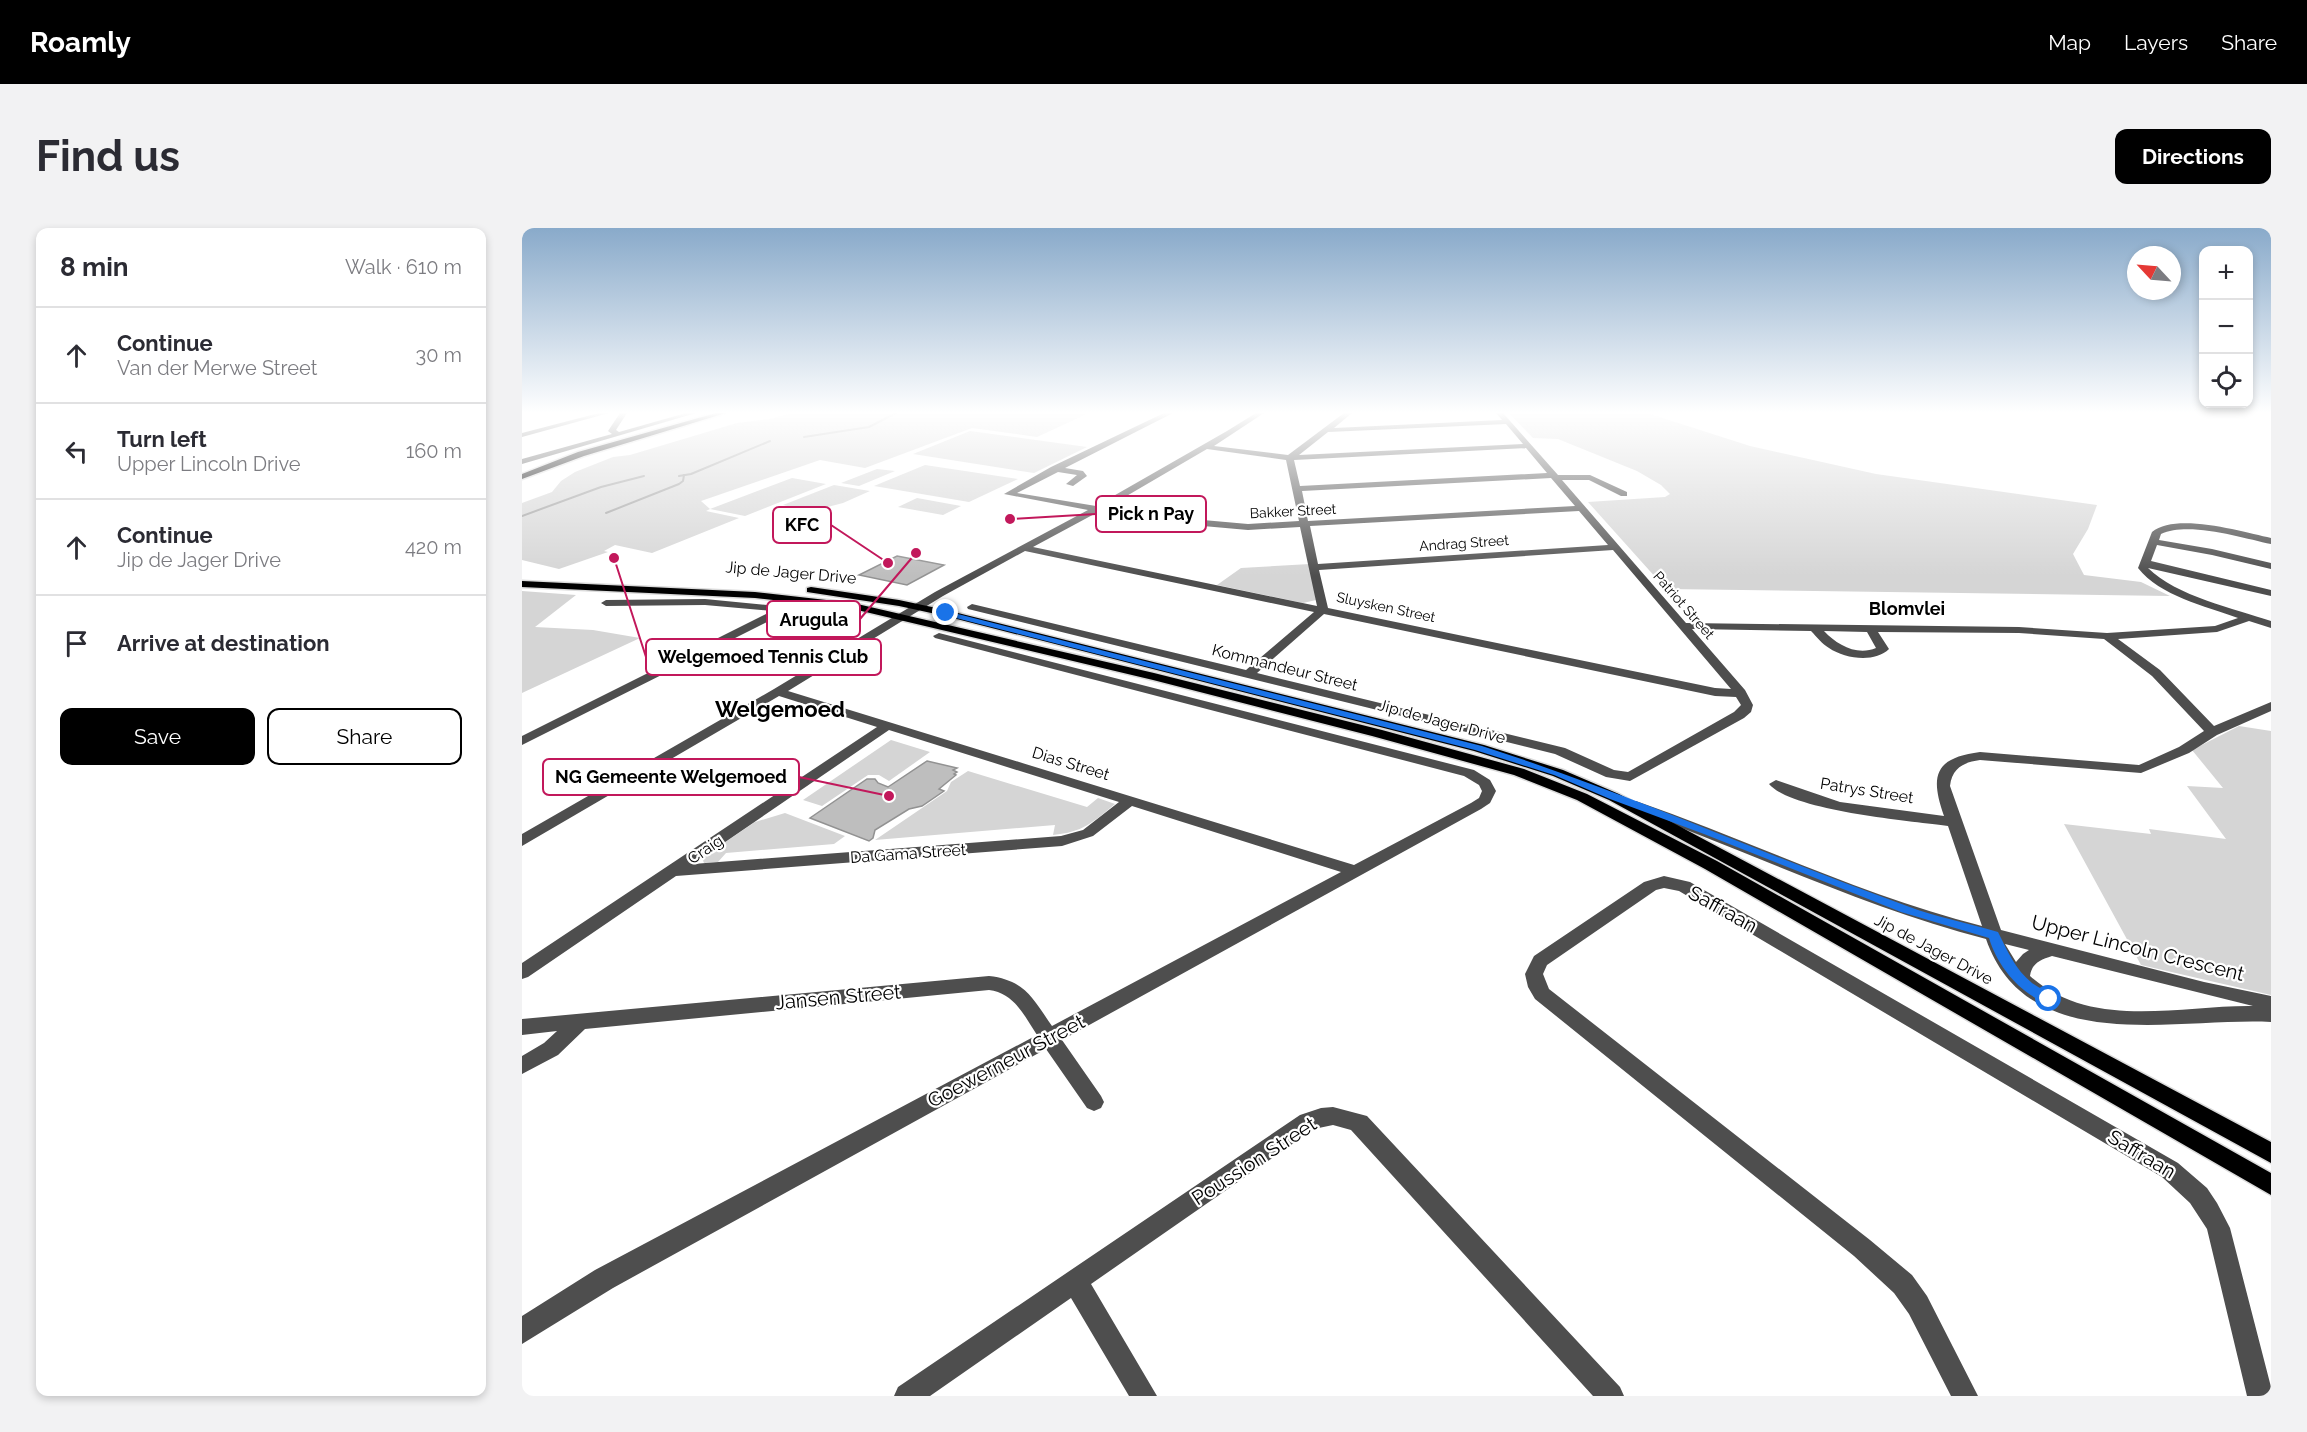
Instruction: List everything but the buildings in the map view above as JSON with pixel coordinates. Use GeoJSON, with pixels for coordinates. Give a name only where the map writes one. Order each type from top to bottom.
{"type":"FeatureCollection","features":[{"type":"Feature","properties":{"kind":"main road"},"geometry":{"type":"LineString","coordinates":[[522,477],[546,468]]}},
{"type":"Feature","properties":{"kind":"main road","name":"Jip de Jager Drive"},"geometry":{"type":"LineString","coordinates":[[522,573],[586,579],[768,586],[834,593],[924,608],[1479,748],[1558,773],[1614,797],[2271,1153]]}},
{"type":"Feature","properties":{"kind":"main road"},"geometry":{"type":"LineString","coordinates":[[586,579],[585,584],[591,585],[666,588],[694,592]]}},
{"type":"Feature","properties":{"kind":"main road"},"geometry":{"type":"LineString","coordinates":[[522,584],[694,592]]}},
{"type":"Feature","properties":{"kind":"main road","name":"Jip de Jager Drive"},"geometry":{"type":"LineString","coordinates":[[694,592],[805,599],[902,616],[1377,733],[1457,754],[1550,783],[1643,828],[1711,865],[2271,1185]]}},
{"type":"Feature","properties":{"kind":"street"},"geometry":{"type":"LineString","coordinates":[[522,841],[778,692],[902,616],[924,608],[1015,559],[1029,547],[1170,468]]}},
{"type":"Feature","properties":{"kind":"street"},"geometry":{"type":"LineString","coordinates":[[1248,675],[1323,609],[1292,468]]}},
{"type":"Feature","properties":{"kind":"street","name":"Patriot Street"},"geometry":{"type":"LineString","coordinates":[[1548,468],[1741,693]]}},
{"type":"Feature","properties":{"kind":"street"},"geometry":{"type":"LineString","coordinates":[[1054,469],[1080,473],[1083,476],[1070,484]]}},
{"type":"Feature","properties":{"kind":"street","name":"Bakker Street"},"geometry":{"type":"LineString","coordinates":[[1054,469],[1008,494],[1216,525],[1248,526],[1582,508]]}},
{"type":"Feature","properties":{"kind":"street"},"geometry":{"type":"LineString","coordinates":[[1298,489],[1555,476],[1590,477],[1624,494]]}},
{"type":"Feature","properties":{"kind":"street"},"geometry":{"type":"LineString","coordinates":[[2271,541],[2174,526],[2160,529],[2145,563],[2145,571],[2156,580],[2271,625]]}},
{"type":"Feature","properties":{"kind":"street"},"geometry":{"type":"LineString","coordinates":[[2153,542],[2212,552],[2271,566]]}},
{"type":"Feature","properties":{"kind":"street","name":"Sluysken Street"},"geometry":{"type":"LineString","coordinates":[[1029,547],[1714,692],[1741,693]]}},
{"type":"Feature","properties":{"kind":"street","name":"Andrag Street"},"geometry":{"type":"LineString","coordinates":[[1314,567],[1615,547]]}},
{"type":"Feature","properties":{"kind":"street"},"geometry":{"type":"LineString","coordinates":[[2145,563],[2271,592]]}},
{"type":"Feature","properties":{"kind":"street"},"geometry":{"type":"LineString","coordinates":[[606,603],[705,603],[850,616]]}},
{"type":"Feature","properties":{"kind":"street"},"geometry":{"type":"LineString","coordinates":[[778,692],[811,678],[914,619],[924,608]]}},
{"type":"Feature","properties":{"kind":"street","name":"Kommandeur Street"},"geometry":{"type":"LineString","coordinates":[[972,608],[1560,751],[1621,777],[1637,775],[1743,712],[1748,705],[1741,693]]}},
{"type":"Feature","properties":{"kind":"street"},"geometry":{"type":"LineString","coordinates":[[522,741],[784,609]]}},
{"type":"Feature","properties":{"kind":"street"},"geometry":{"type":"LineString","coordinates":[[1683,626],[2019,630],[2107,636],[2217,629],[2250,617]]}},
{"type":"Feature","properties":{"kind":"street"},"geometry":{"type":"LineString","coordinates":[[1815,628],[1836,648],[1867,654],[1883,649],[1870,628]]}},
{"type":"Feature","properties":{"kind":"street","name":"Goewerneur Street"},"geometry":{"type":"LineString","coordinates":[[522,1331],[604,1279],[1476,806],[1485,800],[1489,792],[1485,783],[1469,773],[939,636]]}},
{"type":"Feature","properties":{"kind":"street"},"geometry":{"type":"LineString","coordinates":[[2107,636],[2151,669],[2212,732]]}},
{"type":"Feature","properties":{"kind":"street","name":"Dias Street"},"geometry":{"type":"LineString","coordinates":[[778,692],[1331,862],[1353,871]]}},
{"type":"Feature","properties":{"kind":"street"},"geometry":{"type":"LineString","coordinates":[[2186,706],[2211,717],[2233,722]]}},
{"type":"Feature","properties":{"kind":"street"},"geometry":{"type":"LineString","coordinates":[[2271,706],[2212,732],[2184,750],[2141,769],[2131,770],[1997,756],[1964,759],[1946,771],[1942,782],[1997,946],[2020,980],[2061,1005],[2102,1017],[2271,1014]]}},
{"type":"Feature","properties":{"kind":"street","name":"Craig"},"geometry":{"type":"LineString","coordinates":[[522,972],[888,725]]}},
{"type":"Feature","properties":{"kind":"street","name":"Patrys Street"},"geometry":{"type":"LineString","coordinates":[[1776,784],[1799,795],[1831,805],[1954,822]]}},
{"type":"Feature","properties":{"kind":"street","name":"Upper Lincoln Crescent"},"geometry":{"type":"LineString","coordinates":[[1614,797],[1905,909],[2052,950],[2271,1003]]}},
{"type":"Feature","properties":{"kind":"street","name":"Da Gama Street"},"geometry":{"type":"LineString","coordinates":[[673,871],[1062,841],[1088,833],[1130,800]]}},
{"type":"Feature","properties":{"kind":"street","name":"Saffraan"},"geometry":{"type":"LineString","coordinates":[[1965,1396],[1918,1305],[1904,1284],[1863,1248],[1542,994],[1537,987],[1534,974],[1540,961],[1650,886],[1664,882],[1684,886],[2170,1170],[2199,1194],[2218,1228],[2260,1396]]}},
{"type":"Feature","properties":{"kind":"street"},"geometry":{"type":"LineString","coordinates":[[2020,980],[2021,967],[2026,960],[2052,950]]}},
{"type":"Feature","properties":{"kind":"street","name":"Jansen Street"},"geometry":{"type":"LineString","coordinates":[[522,1027],[989,983],[1012,987],[1020,995],[1094,1102]]}},
{"type":"Feature","properties":{"kind":"street"},"geometry":{"type":"LineString","coordinates":[[522,1066],[558,1044],[581,1021]]}},
{"type":"Feature","properties":{"kind":"street","name":"Poussion Street"},"geometry":{"type":"LineString","coordinates":[[907,1396],[1307,1122],[1332,1114],[1359,1123],[1611,1396]]}},
{"type":"Feature","properties":{"kind":"street"},"geometry":{"type":"LineString","coordinates":[[1075,1281],[1144,1396]]}},
{"type":"Feature","properties":{"kind":"shaded area"},"geometry":{"type":"Polygon","coordinates":[[[586,468],[798,468],[701,501],[710,509],[706,511],[739,518],[652,553],[615,545],[604,551],[608,552],[559,569],[522,560],[522,503],[552,492],[561,481],[586,468]]]}},
{"type":"Feature","properties":{"kind":"shaded area"},"geometry":{"type":"Polygon","coordinates":[[[919,468],[942,468],[1018,479],[969,502],[874,486],[919,468]]]}},
{"type":"Feature","properties":{"kind":"shaded area"},"geometry":{"type":"Polygon","coordinates":[[[999,468],[1045,468],[1034,473],[999,468]]]}},
{"type":"Feature","properties":{"kind":"shaded area"},"geometry":{"type":"Polygon","coordinates":[[[1628,468],[1847,468],[1876,474],[2097,505],[2088,529],[2073,554],[2084,575],[2141,582],[2170,596],[1666,589],[1588,502],[1665,497],[1670,494],[1661,485],[1628,468]]]}},
{"type":"Feature","properties":{"kind":"shaded area"},"geometry":{"type":"Polygon","coordinates":[[[877,469],[895,471],[859,486],[841,483],[877,469]]]}},
{"type":"Feature","properties":{"kind":"shaded area"},"geometry":{"type":"Polygon","coordinates":[[[792,478],[826,484],[745,516],[710,509],[792,478]]]}},
{"type":"Feature","properties":{"kind":"shaded area"},"geometry":{"type":"Polygon","coordinates":[[[834,485],[870,491],[843,503],[812,511],[783,505],[834,485]]]}},
{"type":"Feature","properties":{"kind":"shaded area"},"geometry":{"type":"Polygon","coordinates":[[[917,498],[961,506],[943,515],[898,507],[917,498]]]}},
{"type":"Feature","properties":{"kind":"shaded area"},"geometry":{"type":"Polygon","coordinates":[[[1310,564],[1316,600],[1303,603],[1217,585],[1241,568],[1310,564]]]}},
{"type":"Feature","properties":{"kind":"shaded area"},"geometry":{"type":"Polygon","coordinates":[[[522,591],[576,595],[535,627],[593,630],[640,638],[522,693],[522,591]]]}},
{"type":"Feature","properties":{"kind":"shaded area"},"geometry":{"type":"Polygon","coordinates":[[[2239,726],[2271,731],[2271,995],[2141,965],[2064,824],[2151,834],[2149,829],[2226,839],[2187,786],[2223,788],[2192,750],[2239,726]]]}},
{"type":"Feature","properties":{"kind":"shaded area"},"geometry":{"type":"Polygon","coordinates":[[[891,740],[930,752],[889,781],[879,775],[868,775],[822,806],[803,800],[891,740]]]}},
{"type":"Feature","properties":{"kind":"shaded area"},"geometry":{"type":"Polygon","coordinates":[[[968,771],[1087,807],[1098,798],[1115,804],[1087,826],[1063,834],[1053,835],[1055,825],[875,840],[947,791],[951,782],[968,771]]]}},
{"type":"Feature","properties":{"kind":"shaded area"},"geometry":{"type":"Polygon","coordinates":[[[785,813],[845,836],[834,844],[726,853],[718,862],[704,863],[702,858],[755,822],[785,813]]]}},
{"type":"Feature","properties":{"kind":"waterway"},"geometry":{"type":"LineString","coordinates":[[684,475],[707,468]]}},
{"type":"Feature","properties":{"kind":"waterway"},"geometry":{"type":"LineString","coordinates":[[606,513],[679,484],[683,481],[684,475]]}},
{"type":"Feature","properties":{"kind":"waterway"},"geometry":{"type":"LineString","coordinates":[[679,476],[684,475]]}},
{"type":"Feature","properties":{"kind":"waterway"},"geometry":{"type":"LineString","coordinates":[[522,516],[601,487],[644,476]]}},
{"type":"Feature","properties":{"kind":"place","name":"Pick n Pay"},"geometry":{"type":"Point","coordinates":[1010,519]}},
{"type":"Feature","properties":{"kind":"place","name":"Arugula"},"geometry":{"type":"Point","coordinates":[916,553]}},
{"type":"Feature","properties":{"kind":"place","name":"Welgemoed Tennis Club"},"geometry":{"type":"Point","coordinates":[614,558]}},
{"type":"Feature","properties":{"kind":"place","name":"KFC"},"geometry":{"type":"Point","coordinates":[888,563]}},
{"type":"Feature","properties":{"kind":"place","name":"NG Gemeente Welgemoed"},"geometry":{"type":"Point","coordinates":[889,796]}},
{"type":"Feature","properties":{"kind":"district","name":"Blomvlei"},"geometry":{"type":"Point","coordinates":[1907,609]}},
{"type":"Feature","properties":{"kind":"district","name":"Welgemoed"},"geometry":{"type":"Point","coordinates":[780,709]}},
{"type":"Feature","properties":{"kind":"route"},"geometry":{"type":"LineString","coordinates":[[946,613],[1479,748],[1558,773],[1859,892],[1951,924],[1994,935],[1997,946],[2012,971],[2029,987],[2049,999]]}}]}
